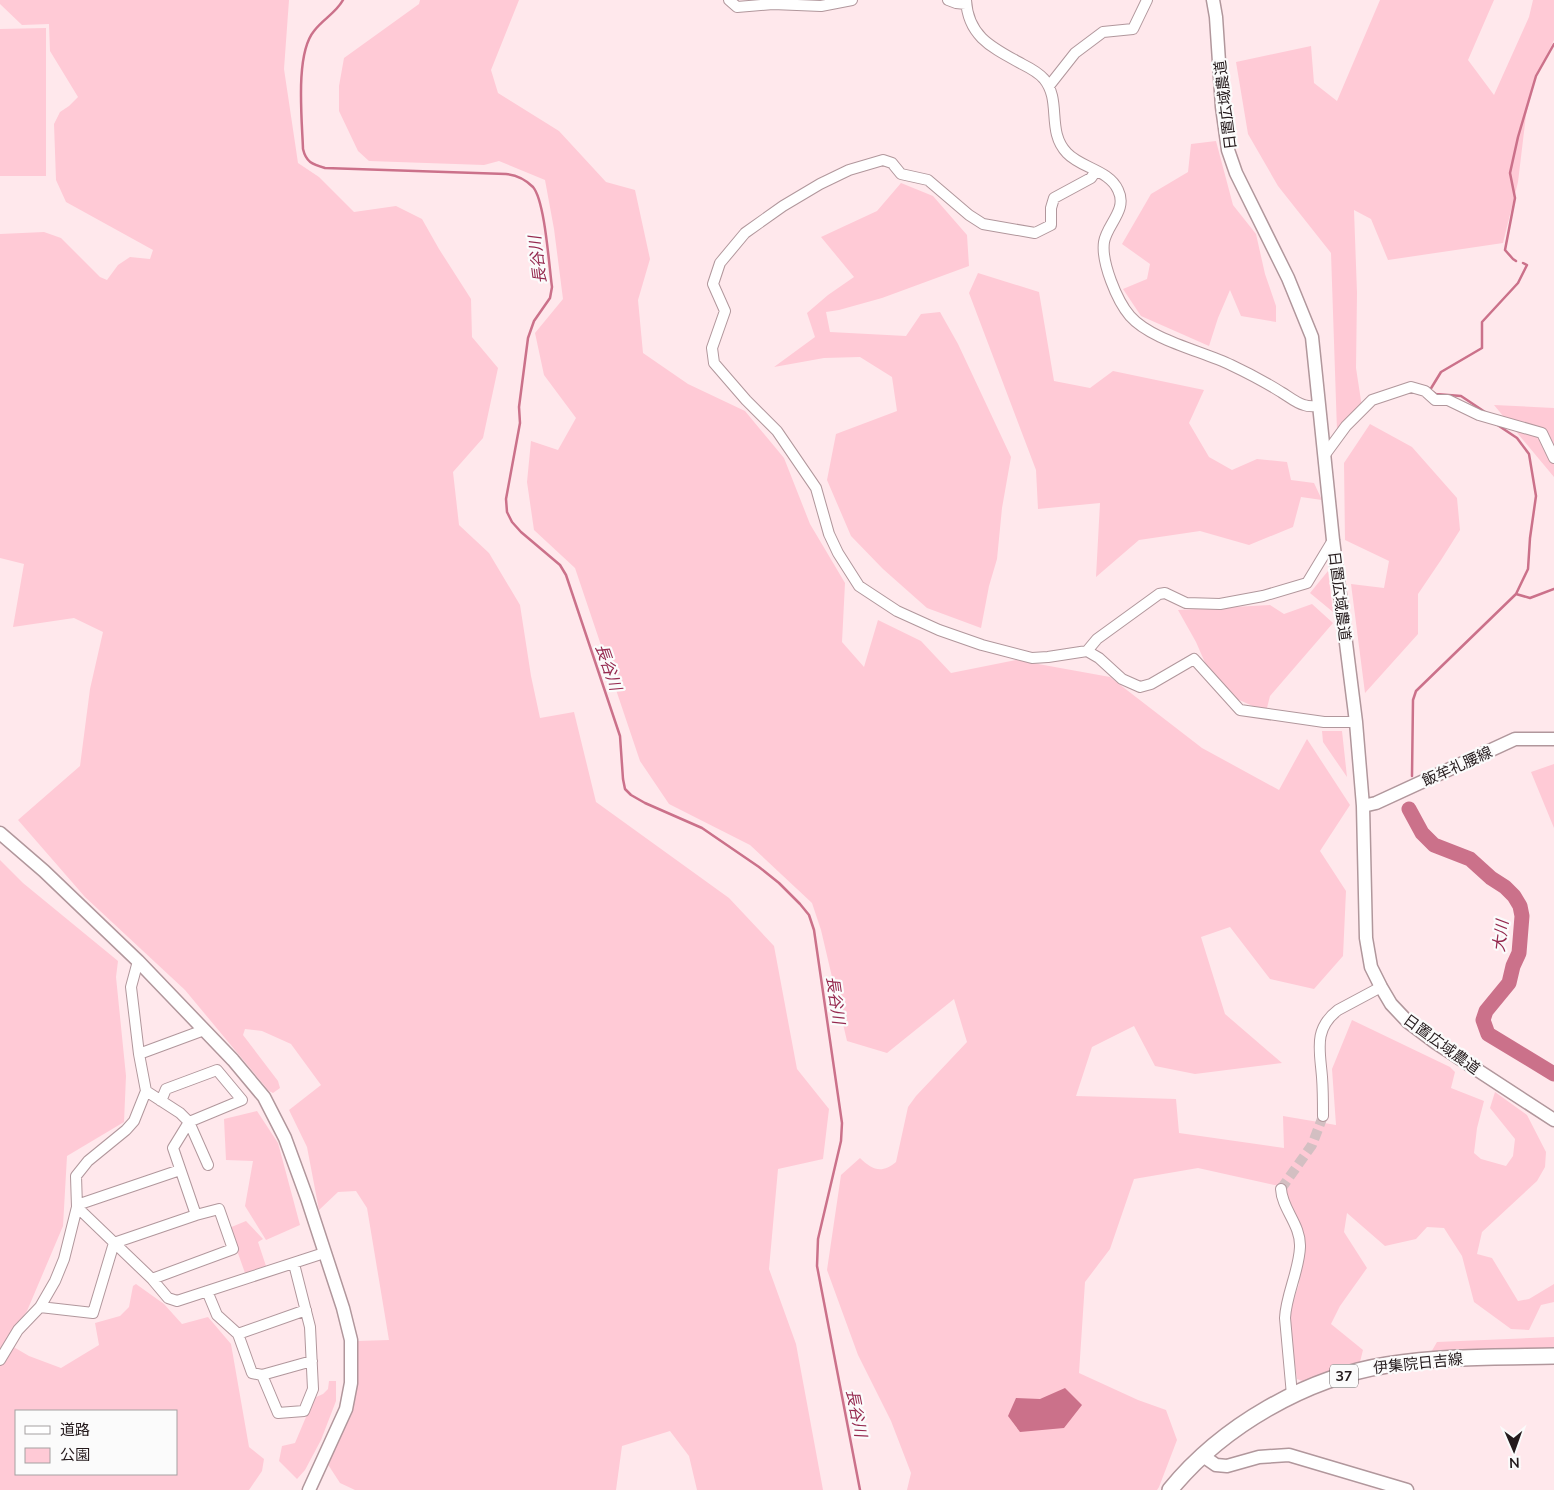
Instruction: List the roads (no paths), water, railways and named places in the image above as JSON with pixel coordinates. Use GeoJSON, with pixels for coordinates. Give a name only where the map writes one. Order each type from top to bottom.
{"type":"FeatureCollection","features":[{"type":"Feature","properties":{"kind":"main road","name":"伊集院日吉線"},"geometry":{"type":"LineString","coordinates":[[1170,1490],[1203,1456],[1238,1427],[1262,1411],[1292,1395],[1352,1373],[1393,1364],[1461,1358],[1554,1356]]}},
{"type":"Feature","properties":{"kind":"street"},"geometry":{"type":"LineString","coordinates":[[729,0],[737,7],[773,4],[821,6],[852,0]]}},
{"type":"Feature","properties":{"kind":"street"},"geometry":{"type":"LineString","coordinates":[[948,0],[956,4],[966,2],[968,16],[972,25],[983,40],[1040,75],[1049,86],[1054,101],[1054,124],[1058,141],[1067,154],[1109,178],[1116,185],[1121,199],[1118,212],[1106,235],[1103,251],[1113,286],[1130,316],[1149,331],[1232,365],[1304,406],[1319,406]]}},
{"type":"Feature","properties":{"kind":"street"},"geometry":{"type":"LineString","coordinates":[[1049,86],[1075,54],[1103,32],[1133,29],[1147,0]]}},
{"type":"Feature","properties":{"kind":"street","name":"日置広域農道"},"geometry":{"type":"LineString","coordinates":[[1213,0],[1216,17],[1222,107],[1228,150],[1236,173],[1288,278],[1312,337],[1333,540],[1356,722],[1363,806],[1366,938],[1371,967],[1391,1004],[1408,1022],[1436,1043],[1554,1120]]}},
{"type":"Feature","properties":{"kind":"street"},"geometry":{"type":"LineString","coordinates":[[1096,171],[1091,178],[1054,198],[1051,208],[1050,225],[1035,233],[983,224],[969,215],[928,180],[901,174],[892,162],[883,160],[849,170],[783,206],[745,233],[720,263],[713,284],[725,311],[712,348],[714,363],[746,400],[777,430],[816,488],[829,534],[838,553],[860,586],[897,611],[939,630],[982,645],[1032,658],[1087,651],[1099,658],[1122,679],[1140,687],[1151,684],[1194,659],[1240,710],[1324,722],[1356,722]]}},
{"type":"Feature","properties":{"kind":"street"},"geometry":{"type":"LineString","coordinates":[[1324,456],[1346,426],[1372,400],[1411,387],[1425,391],[1435,400],[1448,400],[1479,415],[1542,432],[1554,458]]}},
{"type":"Feature","properties":{"kind":"street"},"geometry":{"type":"LineString","coordinates":[[1087,651],[1097,639],[1159,594],[1165,593],[1186,603],[1220,604],[1263,596],[1307,583],[1333,540]]}},
{"type":"Feature","properties":{"kind":"street","name":"飯牟礼腰線"},"geometry":{"type":"LineString","coordinates":[[1363,806],[1376,803],[1515,739],[1554,739]]}},
{"type":"Feature","properties":{"kind":"street"},"geometry":{"type":"LineString","coordinates":[[0,833],[44,871],[138,961],[204,1030],[264,1097],[286,1138],[343,1308],[351,1340],[352,1368],[346,1408],[309,1490]]}},
{"type":"Feature","properties":{"kind":"street"},"geometry":{"type":"LineString","coordinates":[[0,1360],[18,1330],[40,1307],[55,1281],[64,1259],[77,1206],[76,1176],[88,1161],[126,1130],[134,1121],[146,1091],[130,987],[138,961]]}},
{"type":"Feature","properties":{"kind":"street"},"geometry":{"type":"LineString","coordinates":[[1323,1116],[1319,1043],[1324,1027],[1332,1014],[1381,987]]}},
{"type":"Feature","properties":{"kind":"street"},"geometry":{"type":"LineString","coordinates":[[139,1054],[204,1030]]}},
{"type":"Feature","properties":{"kind":"street"},"geometry":{"type":"LineString","coordinates":[[161,1101],[166,1089],[217,1070],[242,1100],[188,1122],[173,1148],[196,1215]]}},
{"type":"Feature","properties":{"kind":"street"},"geometry":{"type":"LineString","coordinates":[[146,1091],[180,1113],[188,1122],[208,1165]]}},
{"type":"Feature","properties":{"kind":"street"},"geometry":{"type":"LineString","coordinates":[[77,1206],[180,1170]]}},
{"type":"Feature","properties":{"kind":"street"},"geometry":{"type":"LineString","coordinates":[[1281,1189],[1281,1197],[1297,1228],[1300,1246],[1294,1282],[1285,1311],[1292,1395]]}},
{"type":"Feature","properties":{"kind":"street"},"geometry":{"type":"LineString","coordinates":[[77,1206],[152,1279],[168,1298],[177,1300],[324,1254]]}},
{"type":"Feature","properties":{"kind":"street"},"geometry":{"type":"LineString","coordinates":[[114,1243],[219,1209],[233,1249],[152,1279]]}},
{"type":"Feature","properties":{"kind":"street"},"geometry":{"type":"LineString","coordinates":[[40,1307],[93,1314],[114,1243]]}},
{"type":"Feature","properties":{"kind":"street"},"geometry":{"type":"LineString","coordinates":[[262,1375],[278,1412],[304,1410],[313,1389],[310,1327],[294,1264]]}},
{"type":"Feature","properties":{"kind":"street"},"geometry":{"type":"LineString","coordinates":[[207,1291],[218,1314],[238,1334],[252,1373],[262,1375],[312,1360]]}},
{"type":"Feature","properties":{"kind":"street"},"geometry":{"type":"LineString","coordinates":[[238,1334],[306,1310]]}},
{"type":"Feature","properties":{"kind":"street"},"geometry":{"type":"LineString","coordinates":[[1203,1456],[1216,1465],[1228,1466],[1259,1457],[1289,1455],[1407,1490]]}},
{"type":"Feature","properties":{"kind":"waterway","name":"長谷川"},"geometry":{"type":"LineString","coordinates":[[343,0],[337,9],[314,31],[308,41],[304,55],[301,105],[303,149],[308,160],[325,168],[506,174],[517,176],[527,182],[537,194],[541,206],[552,287],[550,298],[534,321],[528,338],[519,407],[520,423],[506,499],[507,512],[512,522],[521,532],[560,565],[566,575],[620,736],[625,789],[645,803],[702,828],[759,867],[779,883],[809,915],[814,930],[842,1123],[841,1141],[818,1239],[817,1266],[860,1490]]}},
{"type":"Feature","properties":{"kind":"waterway"},"geometry":{"type":"LineString","coordinates":[[1516,261],[1505,250],[1515,198],[1510,173],[1518,137],[1536,76],[1554,44]]}},
{"type":"Feature","properties":{"kind":"waterway"},"geometry":{"type":"LineString","coordinates":[[1488,414],[1461,396],[1436,394],[1430,390],[1441,372],[1482,348],[1482,322],[1518,283],[1527,265],[1523,263]]}},
{"type":"Feature","properties":{"kind":"waterway"},"geometry":{"type":"LineString","coordinates":[[1412,776],[1413,700],[1416,691],[1516,594],[1528,569],[1536,496],[1529,454],[1517,438],[1496,424]]}},
{"type":"Feature","properties":{"kind":"waterway"},"geometry":{"type":"LineString","coordinates":[[1516,594],[1530,598],[1554,589]]}},
{"type":"Feature","properties":{"kind":"waterway","name":"大川"},"geometry":{"type":"LineString","coordinates":[[1409,809],[1422,833],[1434,845],[1470,859],[1491,878],[1505,887],[1520,906],[1522,916],[1519,953],[1513,966],[1509,983],[1486,1011],[1483,1020],[1488,1034],[1554,1074]]}},
{"type":"Feature","properties":{"kind":"tunnel"},"geometry":{"type":"LineString","coordinates":[[1281,1189],[1312,1145],[1323,1116]]}}]}
